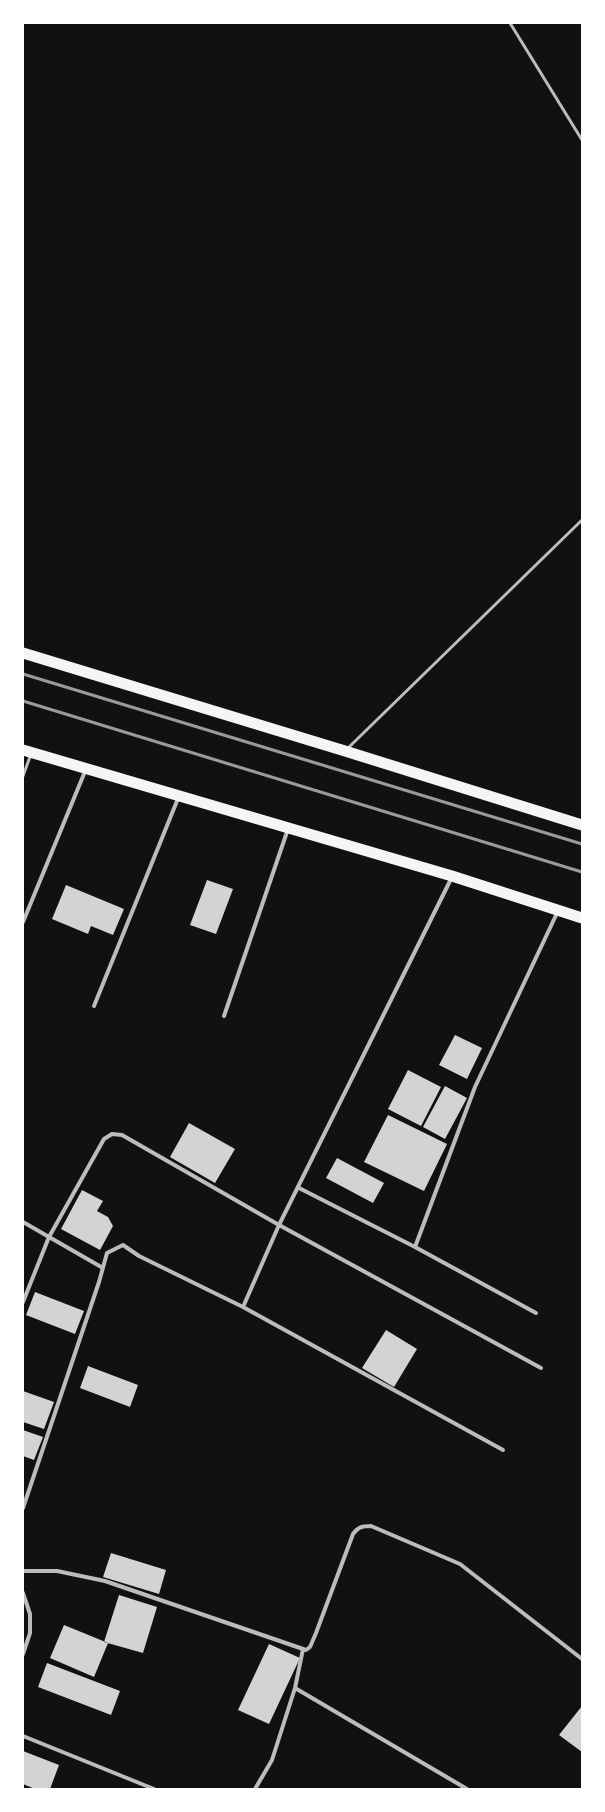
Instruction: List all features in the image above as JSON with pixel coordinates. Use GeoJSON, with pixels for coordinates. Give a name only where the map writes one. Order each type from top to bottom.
{"type":"FeatureCollection","features":[{"type":"Feature","properties":{"kind":"highway"},"geometry":{"type":"LineString","coordinates":[[23,654],[345,751],[582,825]]}},
{"type":"Feature","properties":{"kind":"highway"},"geometry":{"type":"LineString","coordinates":[[28,752],[452,876],[582,918]]}},
{"type":"Feature","properties":{"kind":"street"},"geometry":{"type":"LineString","coordinates":[[23,922],[86,769]]}},
{"type":"Feature","properties":{"kind":"street"},"geometry":{"type":"LineString","coordinates":[[94,1006],[179,796]]}},
{"type":"Feature","properties":{"kind":"street"},"geometry":{"type":"LineString","coordinates":[[224,1016],[288,828]]}},
{"type":"Feature","properties":{"kind":"street"},"geometry":{"type":"LineString","coordinates":[[244,1307],[279,1225],[299,1188],[452,876]]}},
{"type":"Feature","properties":{"kind":"street"},"geometry":{"type":"LineString","coordinates":[[415,1247],[475,1087],[558,910]]}},
{"type":"Feature","properties":{"kind":"street"},"geometry":{"type":"LineString","coordinates":[[23,1302],[49,1237],[104,1139],[112,1134],[122,1135],[279,1225],[542,1368]]}},
{"type":"Feature","properties":{"kind":"street"},"geometry":{"type":"LineString","coordinates":[[299,1188],[415,1247],[536,1313]]}},
{"type":"Feature","properties":{"kind":"street"},"geometry":{"type":"LineString","coordinates":[[23,1222],[103,1268]]}},
{"type":"Feature","properties":{"kind":"street"},"geometry":{"type":"LineString","coordinates":[[23,1508],[107,1253],[123,1244],[140,1256],[244,1307],[503,1450]]}},
{"type":"Feature","properties":{"kind":"street"},"geometry":{"type":"LineString","coordinates":[[23,1571],[57,1571],[105,1581],[303,1649],[308,1649],[316,1633],[353,1534],[357,1528],[371,1526],[460,1564],[582,1659]]}},
{"type":"Feature","properties":{"kind":"street"},"geometry":{"type":"LineString","coordinates":[[23,1593],[30,1614],[30,1633],[23,1654]]}},
{"type":"Feature","properties":{"kind":"street"},"geometry":{"type":"LineString","coordinates":[[255,1789],[272,1760],[295,1688],[303,1649]]}},
{"type":"Feature","properties":{"kind":"street"},"geometry":{"type":"LineString","coordinates":[[295,1688],[467,1789]]}},
{"type":"Feature","properties":{"kind":"street"},"geometry":{"type":"LineString","coordinates":[[23,1736],[154,1789]]}},
{"type":"Feature","properties":{"kind":"lane"},"geometry":{"type":"LineString","coordinates":[[510,23],[582,140]]}},
{"type":"Feature","properties":{"kind":"lane"},"geometry":{"type":"LineString","coordinates":[[345,751],[582,520]]}},
{"type":"Feature","properties":{"kind":"lane"},"geometry":{"type":"LineString","coordinates":[[23,776],[28,752]]}},
{"type":"Feature","properties":{"kind":"building"},"geometry":{"type":"Polygon","coordinates":[[[207,880],[233,889],[216,934],[190,925],[207,880]]]}},
{"type":"Feature","properties":{"kind":"building"},"geometry":{"type":"Polygon","coordinates":[[[66,885],[124,909],[113,935],[91,926],[88,934],[52,919],[66,885]]]}},
{"type":"Feature","properties":{"kind":"building"},"geometry":{"type":"Polygon","coordinates":[[[455,1035],[482,1048],[467,1079],[439,1065],[455,1035]]]}},
{"type":"Feature","properties":{"kind":"building"},"geometry":{"type":"Polygon","coordinates":[[[408,1070],[441,1087],[421,1126],[388,1109],[408,1070]]]}},
{"type":"Feature","properties":{"kind":"building"},"geometry":{"type":"Polygon","coordinates":[[[445,1086],[467,1098],[445,1139],[423,1127],[445,1086]]]}},
{"type":"Feature","properties":{"kind":"building"},"geometry":{"type":"Polygon","coordinates":[[[388,1115],[447,1144],[424,1191],[364,1162],[388,1115]]]}},
{"type":"Feature","properties":{"kind":"building"},"geometry":{"type":"Polygon","coordinates":[[[189,1123],[235,1149],[215,1183],[170,1157],[189,1123]]]}},
{"type":"Feature","properties":{"kind":"building"},"geometry":{"type":"Polygon","coordinates":[[[337,1158],[384,1183],[373,1203],[326,1178],[337,1158]]]}},
{"type":"Feature","properties":{"kind":"building"},"geometry":{"type":"Polygon","coordinates":[[[82,1190],[103,1201],[97,1211],[108,1217],[113,1226],[100,1250],[61,1229],[82,1190]]]}},
{"type":"Feature","properties":{"kind":"building"},"geometry":{"type":"Polygon","coordinates":[[[35,1292],[84,1311],[75,1334],[26,1315],[35,1292]]]}},
{"type":"Feature","properties":{"kind":"building"},"geometry":{"type":"Polygon","coordinates":[[[386,1330],[417,1349],[394,1387],[362,1368],[386,1330]]]}},
{"type":"Feature","properties":{"kind":"building"},"geometry":{"type":"Polygon","coordinates":[[[88,1366],[138,1385],[130,1407],[80,1388],[88,1366]]]}},
{"type":"Feature","properties":{"kind":"building"},"geometry":{"type":"Polygon","coordinates":[[[23,1391],[54,1402],[44,1429],[23,1422],[23,1391]]]}},
{"type":"Feature","properties":{"kind":"building"},"geometry":{"type":"Polygon","coordinates":[[[23,1430],[43,1437],[34,1460],[23,1456],[23,1430]]]}},
{"type":"Feature","properties":{"kind":"building"},"geometry":{"type":"Polygon","coordinates":[[[111,1553],[166,1570],[159,1594],[103,1577],[111,1553]]]}},
{"type":"Feature","properties":{"kind":"building"},"geometry":{"type":"Polygon","coordinates":[[[119,1595],[157,1607],[143,1653],[104,1642],[119,1595]]]}},
{"type":"Feature","properties":{"kind":"building"},"geometry":{"type":"Polygon","coordinates":[[[64,1625],[108,1643],[94,1677],[50,1658],[64,1625]]]}},
{"type":"Feature","properties":{"kind":"building"},"geometry":{"type":"Polygon","coordinates":[[[269,1644],[300,1658],[269,1724],[238,1710],[269,1644]]]}},
{"type":"Feature","properties":{"kind":"building"},"geometry":{"type":"Polygon","coordinates":[[[47,1663],[120,1691],[111,1715],[38,1687],[47,1663]]]}},
{"type":"Feature","properties":{"kind":"building"},"geometry":{"type":"Polygon","coordinates":[[[582,1706],[582,1752],[559,1735],[582,1706]]]}},
{"type":"Feature","properties":{"kind":"building"},"geometry":{"type":"Polygon","coordinates":[[[23,1751],[59,1765],[50,1789],[35,1789],[23,1784],[23,1751]]]}},
{"type":"Feature","properties":{"kind":"railway"},"geometry":{"type":"LineString","coordinates":[[23,674],[582,844]]}},
{"type":"Feature","properties":{"kind":"railway"},"geometry":{"type":"LineString","coordinates":[[23,701],[582,872]]}}]}
